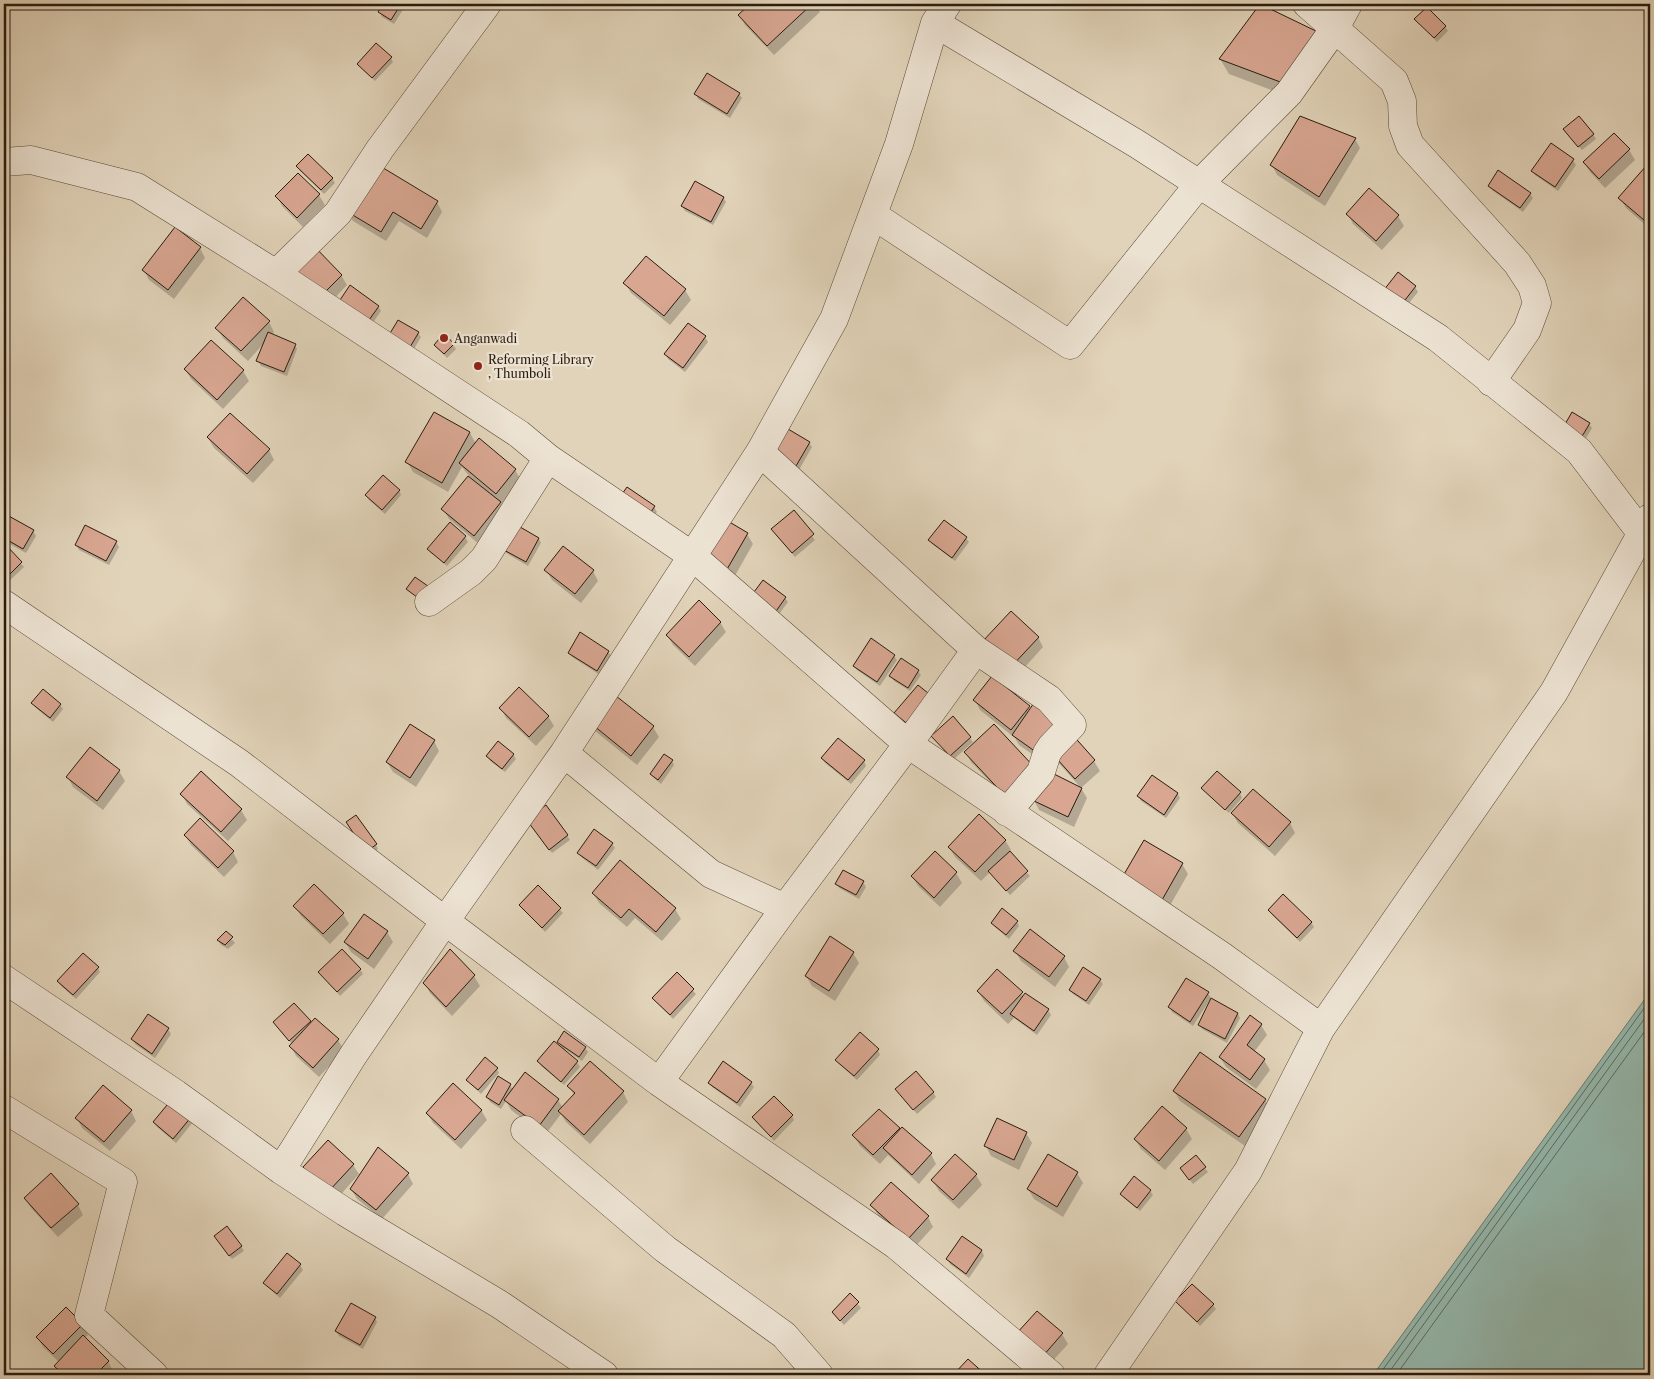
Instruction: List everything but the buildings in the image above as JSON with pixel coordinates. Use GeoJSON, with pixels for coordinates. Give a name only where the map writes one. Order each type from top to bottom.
{"type":"FeatureCollection","features":[{"type":"Feature","properties":{"kind":"street"},"geometry":{"type":"LineString","coordinates":[[276,274],[338,213],[380,149],[487,4]]}},
{"type":"Feature","properties":{"kind":"street"},"geometry":{"type":"LineString","coordinates":[[1307,4],[1394,82],[1402,101],[1403,126],[1410,145],[1516,263],[1532,286],[1537,303],[1527,330],[1491,382]]}},
{"type":"Feature","properties":{"kind":"street"},"geometry":{"type":"LineString","coordinates":[[873,214],[1070,345],[1199,184],[1289,93],[1335,28],[1348,4]]}},
{"type":"Feature","properties":{"kind":"street"},"geometry":{"type":"LineString","coordinates":[[281,1170],[354,1054],[564,753],[760,452],[834,319],[899,144],[941,13],[1128,139],[1438,338],[1579,451],[1646,526],[1554,692],[1321,1028],[1248,1171],[1108,1375]]}},
{"type":"Feature","properties":{"kind":"street"},"geometry":{"type":"LineString","coordinates":[[4,162],[31,160],[137,187],[276,274],[519,434],[548,458],[692,556],[908,744],[1222,956],[1321,1028]]}},
{"type":"Feature","properties":{"kind":"street"},"geometry":{"type":"LineString","coordinates":[[760,452],[976,650],[1049,699],[1072,725],[1051,747],[1041,772],[1007,812]]}},
{"type":"Feature","properties":{"kind":"street"},"geometry":{"type":"LineString","coordinates":[[429,602],[471,572],[484,559],[548,458]]}},
{"type":"Feature","properties":{"kind":"street"},"geometry":{"type":"LineString","coordinates":[[4,604],[239,764],[659,1082],[896,1245],[1051,1375]]}},
{"type":"Feature","properties":{"kind":"street"},"geometry":{"type":"LineString","coordinates":[[659,1082],[976,650]]}},
{"type":"Feature","properties":{"kind":"street"},"geometry":{"type":"LineString","coordinates":[[564,753],[711,874],[785,908]]}},
{"type":"Feature","properties":{"kind":"street"},"geometry":{"type":"LineString","coordinates":[[4,979],[176,1094],[281,1170],[345,1212],[499,1304],[604,1375]]}},
{"type":"Feature","properties":{"kind":"street"},"geometry":{"type":"LineString","coordinates":[[4,1109],[123,1182],[88,1315],[154,1375]]}},
{"type":"Feature","properties":{"kind":"street"},"geometry":{"type":"LineString","coordinates":[[525,1130],[665,1249],[784,1335],[819,1375]]}},
{"type":"Feature","properties":{"kind":"water"},"geometry":{"type":"Polygon","coordinates":[[[1650,992],[1650,1375],[1373,1375],[1650,992]]]}},
{"type":"Feature","properties":{"kind":"place","name":"Anganwadi"},"geometry":{"type":"Point","coordinates":[444,338]}},
{"type":"Feature","properties":{"kind":"place","name":"Reforming Library , Thumboli"},"geometry":{"type":"Point","coordinates":[478,366]}}]}
